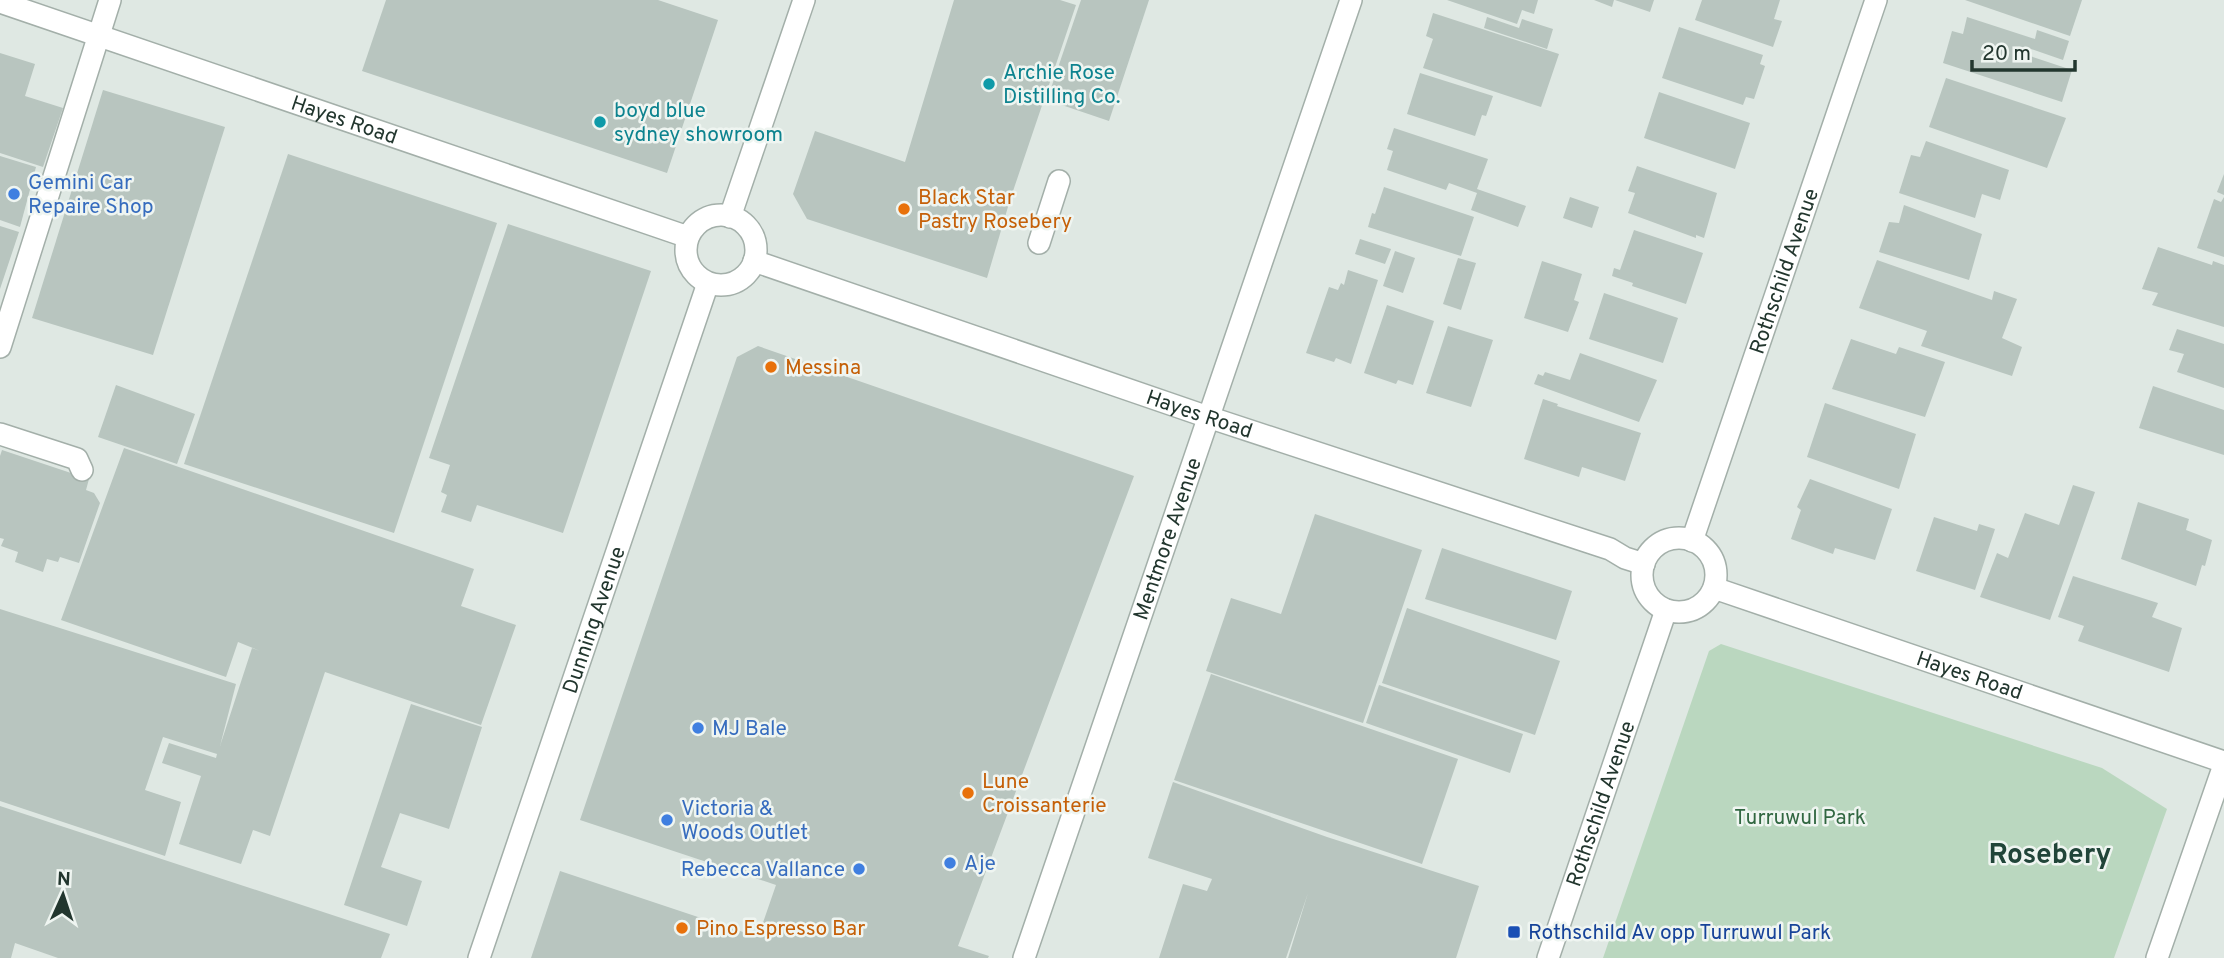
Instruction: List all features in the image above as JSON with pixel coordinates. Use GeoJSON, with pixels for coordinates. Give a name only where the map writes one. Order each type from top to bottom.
{"type":"FeatureCollection","features":[{"type":"Feature","properties":{"kind":"street"},"geometry":{"type":"LineString","coordinates":[[0,347],[110,0]]}},
{"type":"Feature","properties":{"kind":"street"},"geometry":{"type":"LineString","coordinates":[[730,217],[804,0]]}},
{"type":"Feature","properties":{"kind":"street","name":"Mentmore Avenue"},"geometry":{"type":"LineString","coordinates":[[1024,958],[1351,0]]}},
{"type":"Feature","properties":{"kind":"street","name":"Rothschild Avenue"},"geometry":{"type":"LineString","coordinates":[[1692,541],[1876,0]]}},
{"type":"Feature","properties":{"kind":"street","name":"Hayes Road"},"geometry":{"type":"LineString","coordinates":[[0,2],[688,237]]}},
{"type":"Feature","properties":{"kind":"street"},"geometry":{"type":"LineString","coordinates":[[1039,243],[1059,181]]}},
{"type":"Feature","properties":{"kind":"street"},"geometry":{"type":"LineString","coordinates":[[730,217],[740,221],[754,239],[754,261],[741,279],[719,285],[708,283],[696,275],[688,264],[688,237],[695,226],[705,219],[730,217]]}},
{"type":"Feature","properties":{"kind":"street","name":"Hayes Road"},"geometry":{"type":"LineString","coordinates":[[754,261],[1208,417],[1597,544],[1644,564]]}},
{"type":"Feature","properties":{"kind":"street","name":"Dunning Avenue"},"geometry":{"type":"LineString","coordinates":[[479,958],[708,283]]}},
{"type":"Feature","properties":{"kind":"street"},"geometry":{"type":"LineString","coordinates":[[0,434],[77,459],[82,470]]}},
{"type":"Feature","properties":{"kind":"street"},"geometry":{"type":"LineString","coordinates":[[1680,538],[1692,541],[1710,555],[1716,577],[1714,589],[1706,601],[1694,609],[1680,612],[1666,610],[1654,603],[1646,592],[1644,564],[1658,546],[1668,540],[1680,538]]}},
{"type":"Feature","properties":{"kind":"street","name":"Hayes Road"},"geometry":{"type":"LineString","coordinates":[[1714,589],[2224,763]]}},
{"type":"Feature","properties":{"kind":"street","name":"Rothschild Avenue"},"geometry":{"type":"LineString","coordinates":[[1548,958],[1666,610]]}},
{"type":"Feature","properties":{"kind":"street"},"geometry":{"type":"LineString","coordinates":[[2157,958],[2224,763]]}},
{"type":"Feature","properties":{"kind":"green space","name":"Turruwul Park"},"geometry":{"type":"Polygon","coordinates":[[[1721,644],[2102,768],[2167,809],[2114,958],[1603,958],[1709,651],[1721,644]]]}},
{"type":"Feature","properties":{"kind":"building","name":"boyd blue sydney showroom"},"geometry":{"type":"Polygon","coordinates":[[[386,0],[658,0],[718,20],[667,173],[362,71],[386,0]]]}},
{"type":"Feature","properties":{"kind":"building"},"geometry":{"type":"Polygon","coordinates":[[[954,0],[1060,0],[1076,5],[1010,200],[987,278],[807,219],[793,194],[815,131],[905,162],[954,0]]]}},
{"type":"Feature","properties":{"kind":"building","name":"Archie Rose Distilling Co."},"geometry":{"type":"Polygon","coordinates":[[[1081,0],[1149,0],[1109,121],[1047,100],[1081,0]]]}},
{"type":"Feature","properties":{"kind":"building"},"geometry":{"type":"Polygon","coordinates":[[[1447,0],[1538,0],[1534,14],[1522,10],[1517,24],[1447,0]]]}},
{"type":"Feature","properties":{"kind":"building"},"geometry":{"type":"Polygon","coordinates":[[[1594,0],[1614,0],[1612,7],[1594,0]]]}},
{"type":"Feature","properties":{"kind":"building"},"geometry":{"type":"Polygon","coordinates":[[[1615,0],[1654,0],[1650,12],[1615,0]]]}},
{"type":"Feature","properties":{"kind":"building"},"geometry":{"type":"Polygon","coordinates":[[[1702,0],[1780,0],[1774,19],[1782,21],[1773,47],[1695,20],[1702,0]]]}},
{"type":"Feature","properties":{"kind":"building"},"geometry":{"type":"Polygon","coordinates":[[[1965,0],[2082,0],[2070,36],[1965,0]]]}},
{"type":"Feature","properties":{"kind":"building"},"geometry":{"type":"Polygon","coordinates":[[[1433,13],[1559,54],[1541,107],[1423,68],[1433,39],[1426,36],[1433,13]]]}},
{"type":"Feature","properties":{"kind":"building"},"geometry":{"type":"Polygon","coordinates":[[[1487,17],[1519,28],[1522,19],[1553,29],[1547,49],[1484,28],[1487,17]]]}},
{"type":"Feature","properties":{"kind":"building"},"geometry":{"type":"Polygon","coordinates":[[[1967,17],[2035,39],[2037,30],[2069,41],[2063,60],[2031,49],[2030,56],[2072,70],[2062,102],[1943,63],[1952,31],[1963,34],[1967,17]]]}},
{"type":"Feature","properties":{"kind":"building"},"geometry":{"type":"Polygon","coordinates":[[[1679,27],[1763,55],[1760,64],[1765,66],[1754,99],[1746,97],[1743,105],[1662,78],[1679,27]]]}},
{"type":"Feature","properties":{"kind":"building"},"geometry":{"type":"Polygon","coordinates":[[[0,53],[35,64],[25,96],[63,108],[43,167],[0,153],[0,53]]]}},
{"type":"Feature","properties":{"kind":"building"},"geometry":{"type":"Polygon","coordinates":[[[1420,73],[1493,96],[1486,116],[1482,115],[1475,136],[1407,114],[1420,73]]]}},
{"type":"Feature","properties":{"kind":"building"},"geometry":{"type":"Polygon","coordinates":[[[1946,78],[2066,118],[2047,168],[1929,127],[1946,78]]]}},
{"type":"Feature","properties":{"kind":"building"},"geometry":{"type":"Polygon","coordinates":[[[103,90],[225,127],[153,355],[32,318],[103,90]]]}},
{"type":"Feature","properties":{"kind":"building"},"geometry":{"type":"Polygon","coordinates":[[[1659,92],[1750,123],[1735,169],[1644,138],[1659,92]]]}},
{"type":"Feature","properties":{"kind":"building"},"geometry":{"type":"Polygon","coordinates":[[[1394,128],[1488,159],[1477,189],[1526,206],[1518,227],[1471,210],[1477,193],[1449,183],[1446,190],[1387,170],[1393,151],[1387,149],[1394,128]]]}},
{"type":"Feature","properties":{"kind":"building"},"geometry":{"type":"Polygon","coordinates":[[[1926,141],[2009,170],[2000,200],[1982,194],[1975,218],[1899,193],[1911,155],[1920,157],[1926,141]]]}},
{"type":"Feature","properties":{"kind":"building"},"geometry":{"type":"Polygon","coordinates":[[[288,154],[497,223],[394,533],[184,464],[288,154]]]}},
{"type":"Feature","properties":{"kind":"building","name":"Gemini Car Repaire Shop"},"geometry":{"type":"Polygon","coordinates":[[[0,156],[36,167],[20,227],[0,220],[0,156]]]}},
{"type":"Feature","properties":{"kind":"building"},"geometry":{"type":"Polygon","coordinates":[[[1637,166],[1717,193],[1704,238],[1696,235],[1696,238],[1628,213],[1635,193],[1628,191],[1637,166]]]}},
{"type":"Feature","properties":{"kind":"building"},"geometry":{"type":"Polygon","coordinates":[[[2224,174],[2224,195],[2217,192],[2224,174]]]}},
{"type":"Feature","properties":{"kind":"building"},"geometry":{"type":"Polygon","coordinates":[[[1384,187],[1474,217],[1461,256],[1368,227],[1384,187]]]}},
{"type":"Feature","properties":{"kind":"building"},"geometry":{"type":"Polygon","coordinates":[[[1570,197],[1599,207],[1592,228],[1563,218],[1570,197]]]}},
{"type":"Feature","properties":{"kind":"building"},"geometry":{"type":"Polygon","coordinates":[[[2224,197],[2224,257],[2197,248],[2214,199],[2221,202],[2224,197]]]}},
{"type":"Feature","properties":{"kind":"building"},"geometry":{"type":"Polygon","coordinates":[[[1904,205],[1982,234],[1969,280],[1879,252],[1889,222],[1899,223],[1904,205]]]}},
{"type":"Feature","properties":{"kind":"building"},"geometry":{"type":"Polygon","coordinates":[[[508,224],[651,271],[563,533],[477,505],[471,522],[441,512],[447,495],[441,492],[450,465],[429,458],[508,224]]]}},
{"type":"Feature","properties":{"kind":"building"},"geometry":{"type":"Polygon","coordinates":[[[0,226],[19,232],[0,289],[0,226]]]}},
{"type":"Feature","properties":{"kind":"building"},"geometry":{"type":"Polygon","coordinates":[[[1634,230],[1703,253],[1686,304],[1632,286],[1633,283],[1612,276],[1614,268],[1620,270],[1634,230]]]}},
{"type":"Feature","properties":{"kind":"building"},"geometry":{"type":"Polygon","coordinates":[[[1360,239],[1391,249],[1385,264],[1355,254],[1360,239]]]}},
{"type":"Feature","properties":{"kind":"building"},"geometry":{"type":"Polygon","coordinates":[[[2158,247],[2212,265],[2213,261],[2224,265],[2224,327],[2152,305],[2158,293],[2142,289],[2158,247]]]}},
{"type":"Feature","properties":{"kind":"building"},"geometry":{"type":"Polygon","coordinates":[[[1395,251],[1415,258],[1403,293],[1383,286],[1395,251]]]}},
{"type":"Feature","properties":{"kind":"building"},"geometry":{"type":"Polygon","coordinates":[[[1458,258],[1476,263],[1461,310],[1443,304],[1458,258]]]}},
{"type":"Feature","properties":{"kind":"building"},"geometry":{"type":"Polygon","coordinates":[[[1877,260],[1992,300],[1994,291],[2017,299],[2002,338],[2022,347],[2012,376],[1921,346],[1927,331],[1859,308],[1877,260]]]}},
{"type":"Feature","properties":{"kind":"building"},"geometry":{"type":"Polygon","coordinates":[[[1542,261],[1582,274],[1574,300],[1579,302],[1568,332],[1524,318],[1542,261]]]}},
{"type":"Feature","properties":{"kind":"building"},"geometry":{"type":"Polygon","coordinates":[[[1348,270],[1378,280],[1351,364],[1336,358],[1334,362],[1306,353],[1329,287],[1338,290],[1341,283],[1344,285],[1348,270]]]}},
{"type":"Feature","properties":{"kind":"building"},"geometry":{"type":"Polygon","coordinates":[[[1604,293],[1678,318],[1663,363],[1589,339],[1604,293]]]}},
{"type":"Feature","properties":{"kind":"building"},"geometry":{"type":"Polygon","coordinates":[[[1387,305],[1434,321],[1413,385],[1398,380],[1396,384],[1364,373],[1387,305]]]}},
{"type":"Feature","properties":{"kind":"building"},"geometry":{"type":"Polygon","coordinates":[[[1448,326],[1493,340],[1471,407],[1426,393],[1448,326]]]}},
{"type":"Feature","properties":{"kind":"building"},"geometry":{"type":"Polygon","coordinates":[[[2177,329],[2224,344],[2224,388],[2177,372],[2184,354],[2169,350],[2177,329]]]}},
{"type":"Feature","properties":{"kind":"building"},"geometry":{"type":"Polygon","coordinates":[[[1851,339],[1896,354],[1899,347],[1945,362],[1925,417],[1832,389],[1851,339]]]}},
{"type":"Feature","properties":{"kind":"building"},"geometry":{"type":"Polygon","coordinates":[[[758,346],[1134,476],[958,946],[989,956],[988,958],[531,958],[560,871],[758,937],[776,885],[580,820],[737,357],[758,346]]]}},
{"type":"Feature","properties":{"kind":"building"},"geometry":{"type":"Polygon","coordinates":[[[1580,353],[1657,380],[1639,422],[1534,384],[1538,374],[1543,376],[1545,372],[1570,380],[1580,353]]]}},
{"type":"Feature","properties":{"kind":"building"},"geometry":{"type":"Polygon","coordinates":[[[116,385],[195,414],[177,464],[98,437],[116,385]]]}},
{"type":"Feature","properties":{"kind":"building"},"geometry":{"type":"Polygon","coordinates":[[[2153,386],[2224,410],[2224,455],[2139,428],[2153,386]]]}},
{"type":"Feature","properties":{"kind":"building"},"geometry":{"type":"Polygon","coordinates":[[[1543,399],[1641,433],[1625,481],[1582,467],[1579,477],[1524,459],[1543,399]]]}},
{"type":"Feature","properties":{"kind":"building"},"geometry":{"type":"Polygon","coordinates":[[[1825,403],[1916,434],[1899,489],[1807,457],[1825,403]]]}},
{"type":"Feature","properties":{"kind":"building"},"geometry":{"type":"Polygon","coordinates":[[[124,448],[474,569],[461,606],[516,625],[481,725],[325,672],[270,836],[253,830],[241,864],[179,844],[201,776],[162,763],[169,743],[216,758],[217,754],[163,737],[145,790],[181,802],[165,856],[0,801],[0,609],[236,684],[220,746],[252,648],[260,651],[238,642],[226,677],[61,620],[124,448]]]}},
{"type":"Feature","properties":{"kind":"building"},"geometry":{"type":"Polygon","coordinates":[[[2,450],[89,479],[86,490],[94,493],[100,503],[79,563],[60,557],[58,562],[47,559],[43,572],[15,562],[18,552],[1,546],[4,539],[0,538],[2,450]]]}},
{"type":"Feature","properties":{"kind":"building"},"geometry":{"type":"Polygon","coordinates":[[[1810,479],[1892,509],[1875,560],[1835,548],[1833,554],[1791,539],[1801,510],[1797,507],[1810,479]]]}},
{"type":"Feature","properties":{"kind":"building"},"geometry":{"type":"Polygon","coordinates":[[[2073,485],[2095,492],[2050,620],[1980,597],[1997,553],[2008,558],[2025,513],[2059,525],[2073,485]]]}},
{"type":"Feature","properties":{"kind":"building"},"geometry":{"type":"Polygon","coordinates":[[[2138,502],[2189,519],[2186,530],[2212,540],[2196,586],[2121,559],[2138,502]]]}},
{"type":"Feature","properties":{"kind":"building"},"geometry":{"type":"Polygon","coordinates":[[[1315,514],[1422,550],[1363,723],[1206,671],[1231,598],[1281,614],[1315,514]]]}},
{"type":"Feature","properties":{"kind":"building"},"geometry":{"type":"Polygon","coordinates":[[[1934,517],[1977,531],[1979,524],[1995,529],[1975,590],[1916,571],[1934,517]]]}},
{"type":"Feature","properties":{"kind":"building"},"geometry":{"type":"Polygon","coordinates":[[[1442,548],[1572,591],[1556,640],[1425,599],[1442,548]]]}},
{"type":"Feature","properties":{"kind":"building"},"geometry":{"type":"Polygon","coordinates":[[[2073,576],[2158,603],[2152,617],[2182,628],[2169,672],[2078,641],[2084,626],[2058,617],[2073,576]]]}},
{"type":"Feature","properties":{"kind":"building"},"geometry":{"type":"Polygon","coordinates":[[[1407,608],[1560,661],[1535,735],[1382,683],[1407,608]]]}},
{"type":"Feature","properties":{"kind":"building"},"geometry":{"type":"Polygon","coordinates":[[[1211,674],[1458,759],[1422,864],[1174,780],[1211,674]]]}},
{"type":"Feature","properties":{"kind":"building"},"geometry":{"type":"Polygon","coordinates":[[[1379,685],[1523,734],[1510,773],[1366,723],[1379,685]]]}},
{"type":"Feature","properties":{"kind":"building"},"geometry":{"type":"Polygon","coordinates":[[[411,704],[482,727],[449,829],[400,813],[381,867],[422,881],[407,926],[344,905],[411,704]]]}},
{"type":"Feature","properties":{"kind":"building"},"geometry":{"type":"Polygon","coordinates":[[[1173,782],[1327,837],[1479,886],[1456,958],[1288,958],[1308,893],[1286,958],[1159,958],[1183,884],[1207,891],[1212,879],[1148,858],[1173,782]]]}},
{"type":"Feature","properties":{"kind":"building"},"geometry":{"type":"Polygon","coordinates":[[[0,806],[390,934],[381,958],[58,958],[15,943],[11,958],[0,958],[0,806]]]}},
{"type":"Feature","properties":{"kind":"place","name":"Archie Rose Distilling Co."},"geometry":{"type":"Point","coordinates":[989,84]}},
{"type":"Feature","properties":{"kind":"place","name":"boyd blue sydney showroom"},"geometry":{"type":"Point","coordinates":[600,122]}},
{"type":"Feature","properties":{"kind":"place","name":"Gemini Car Repaire Shop"},"geometry":{"type":"Point","coordinates":[14,194]}},
{"type":"Feature","properties":{"kind":"place","name":"Black Star Pastry Rosebery"},"geometry":{"type":"Point","coordinates":[904,209]}},
{"type":"Feature","properties":{"kind":"place","name":"Messina"},"geometry":{"type":"Point","coordinates":[771,367]}},
{"type":"Feature","properties":{"kind":"place","name":"MJ Bale"},"geometry":{"type":"Point","coordinates":[698,728]}},
{"type":"Feature","properties":{"kind":"place","name":"Lune Croissanterie"},"geometry":{"type":"Point","coordinates":[968,793]}},
{"type":"Feature","properties":{"kind":"place","name":"Victoria & Woods Outlet"},"geometry":{"type":"Point","coordinates":[667,820]}},
{"type":"Feature","properties":{"kind":"place","name":"Aje"},"geometry":{"type":"Point","coordinates":[950,863]}},
{"type":"Feature","properties":{"kind":"place","name":"Rebecca Vallance"},"geometry":{"type":"Point","coordinates":[859,869]}},
{"type":"Feature","properties":{"kind":"place","name":"Pino Espresso Bar"},"geometry":{"type":"Point","coordinates":[682,928]}},
{"type":"Feature","properties":{"kind":"place","name":"Rothschild Av opp Turruwul Park"},"geometry":{"type":"Point","coordinates":[1514,932]}},
{"type":"Feature","properties":{"kind":"district","name":"Rosebery"},"geometry":{"type":"Point","coordinates":[2050,853]}}]}
